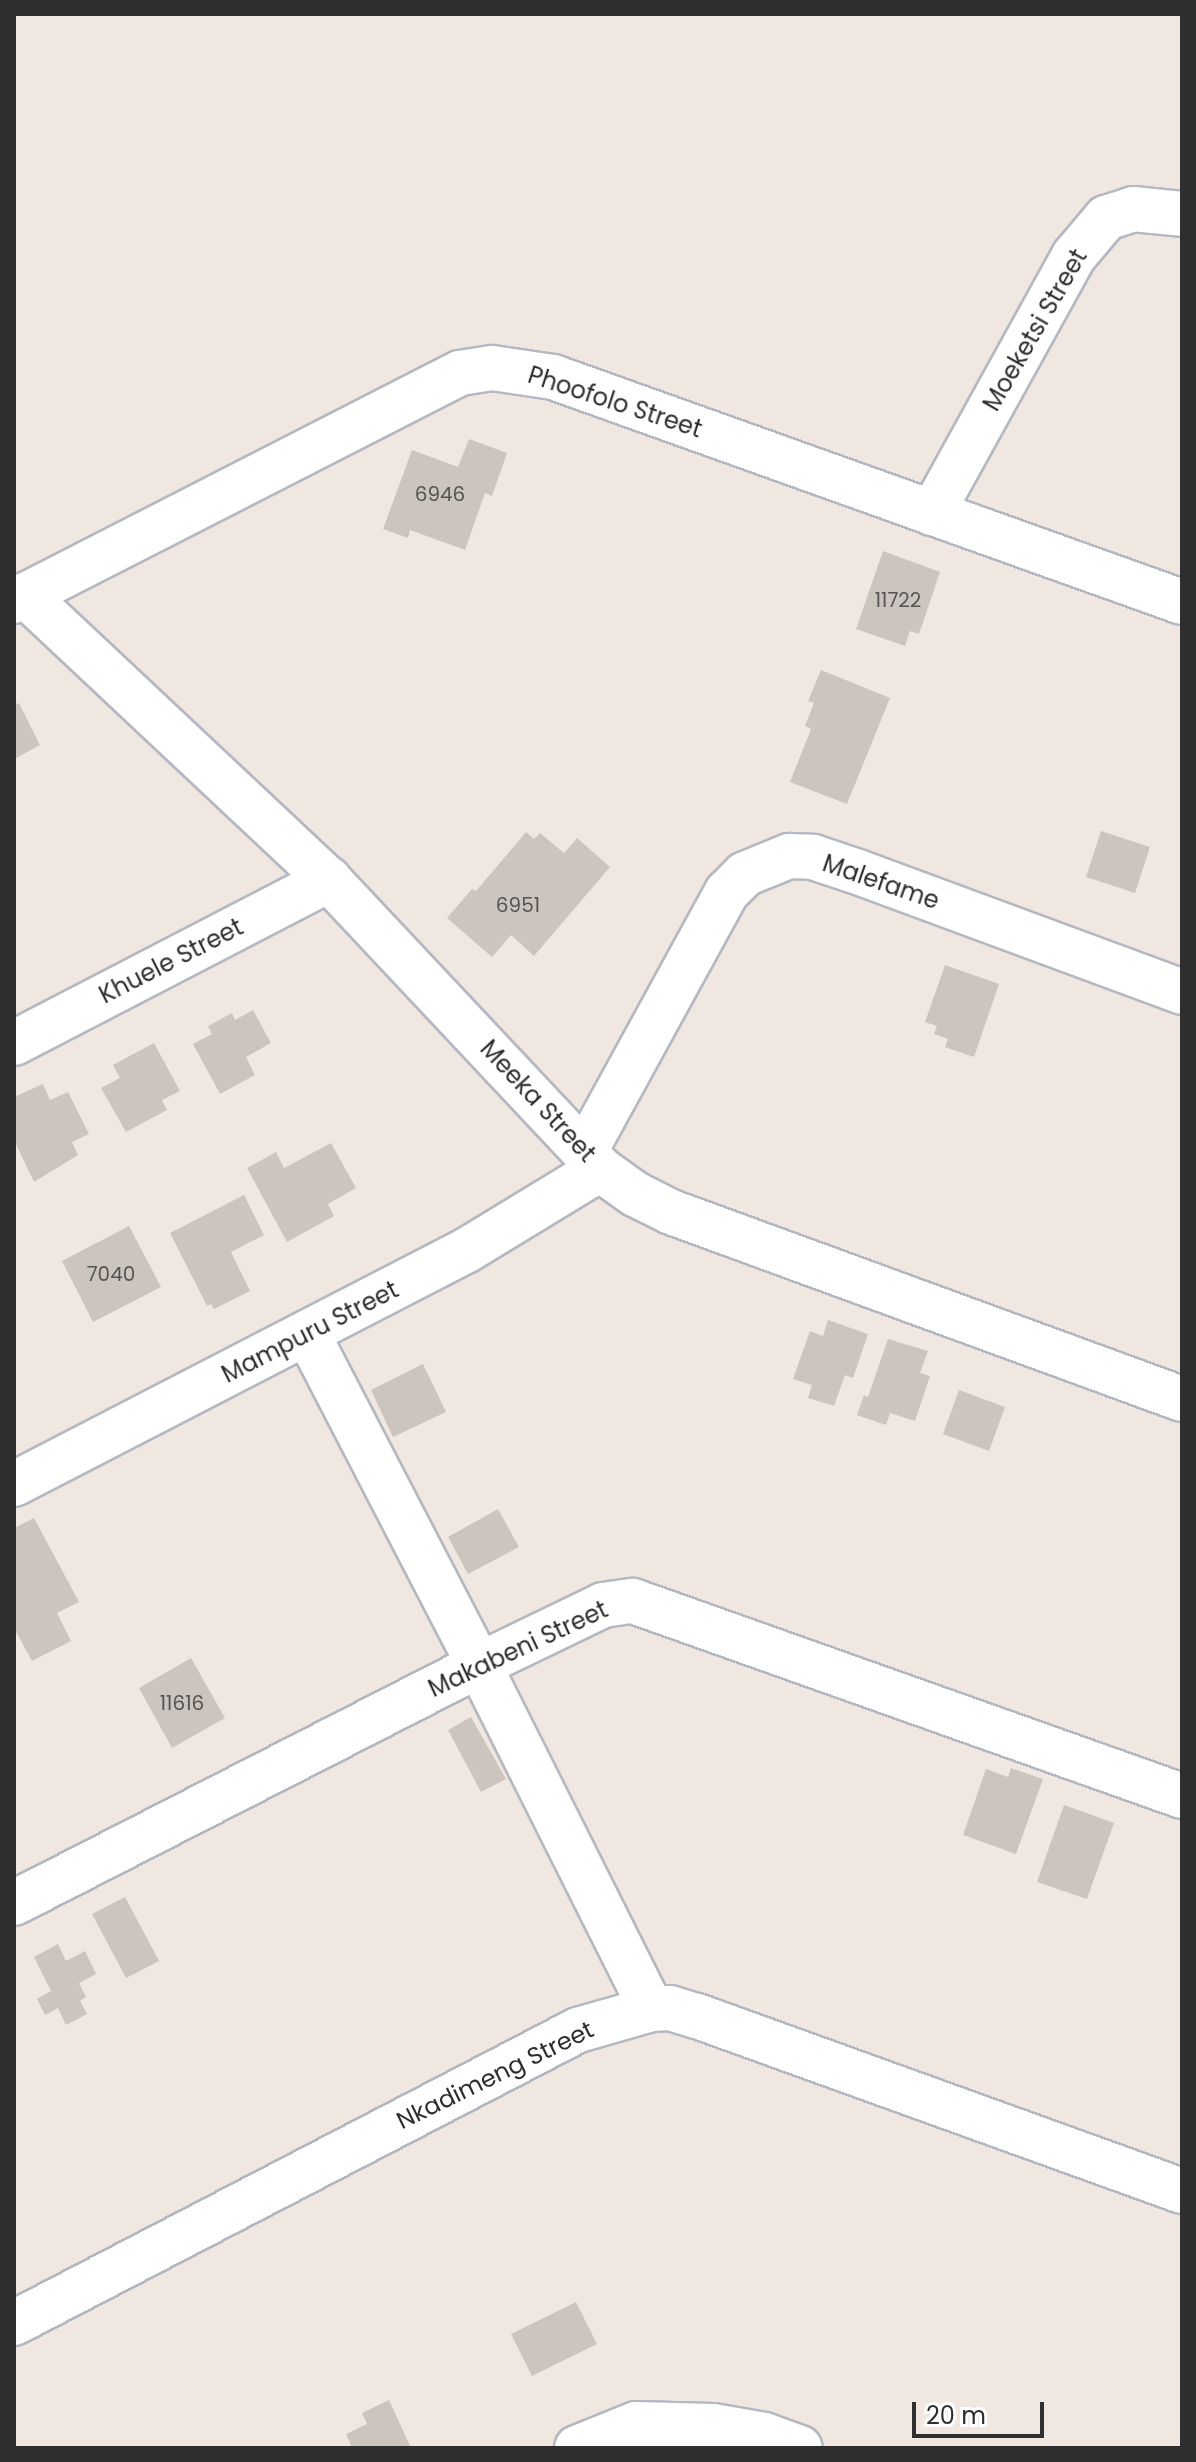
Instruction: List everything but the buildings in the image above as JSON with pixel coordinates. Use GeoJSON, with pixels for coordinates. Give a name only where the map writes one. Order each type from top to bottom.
{"type":"FeatureCollection","features":[{"type":"Feature","properties":{"kind":"street","name":"Moeketsi Street"},"geometry":{"type":"LineString","coordinates":[[932,513],[1074,256],[1106,218],[1133,209],[1182,214]]}},
{"type":"Feature","properties":{"kind":"street","name":"Phoofolo Street"},"geometry":{"type":"LineString","coordinates":[[20,598],[460,373],[492,368],[553,377],[1182,602]]}},
{"type":"Feature","properties":{"kind":"street","name":"Meeka Street"},"geometry":{"type":"LineString","coordinates":[[20,598],[329,880],[593,1160],[635,1194],[671,1212],[1182,1399]]}},
{"type":"Feature","properties":{"kind":"street","name":"Malefame"},"geometry":{"type":"LineString","coordinates":[[593,1160],[727,892],[745,874],[789,856],[813,857],[858,872],[1182,992]]}},
{"type":"Feature","properties":{"kind":"street","name":"Khuele Street"},"geometry":{"type":"LineString","coordinates":[[14,1043],[329,880]]}},
{"type":"Feature","properties":{"kind":"street","name":"Mampuru Street"},"geometry":{"type":"LineString","coordinates":[[14,1484],[467,1250],[593,1160]]}},
{"type":"Feature","properties":{"kind":"street"},"geometry":{"type":"LineString","coordinates":[[307,1333],[479,1665],[651,2009]]}},
{"type":"Feature","properties":{"kind":"street","name":"Makabeni Street"},"geometry":{"type":"LineString","coordinates":[[14,1903],[479,1665],[603,1605],[633,1601],[1182,1796]]}},
{"type":"Feature","properties":{"kind":"street","name":"Nkadimeng Street"},"geometry":{"type":"LineString","coordinates":[[14,2323],[578,2030],[651,2009],[670,2008],[697,2016],[1182,2191]]}},
{"type":"Feature","properties":{"kind":"street"},"geometry":{"type":"LineString","coordinates":[[577,2448],[636,2424],[713,2426],[764,2435],[800,2448]]}}]}
